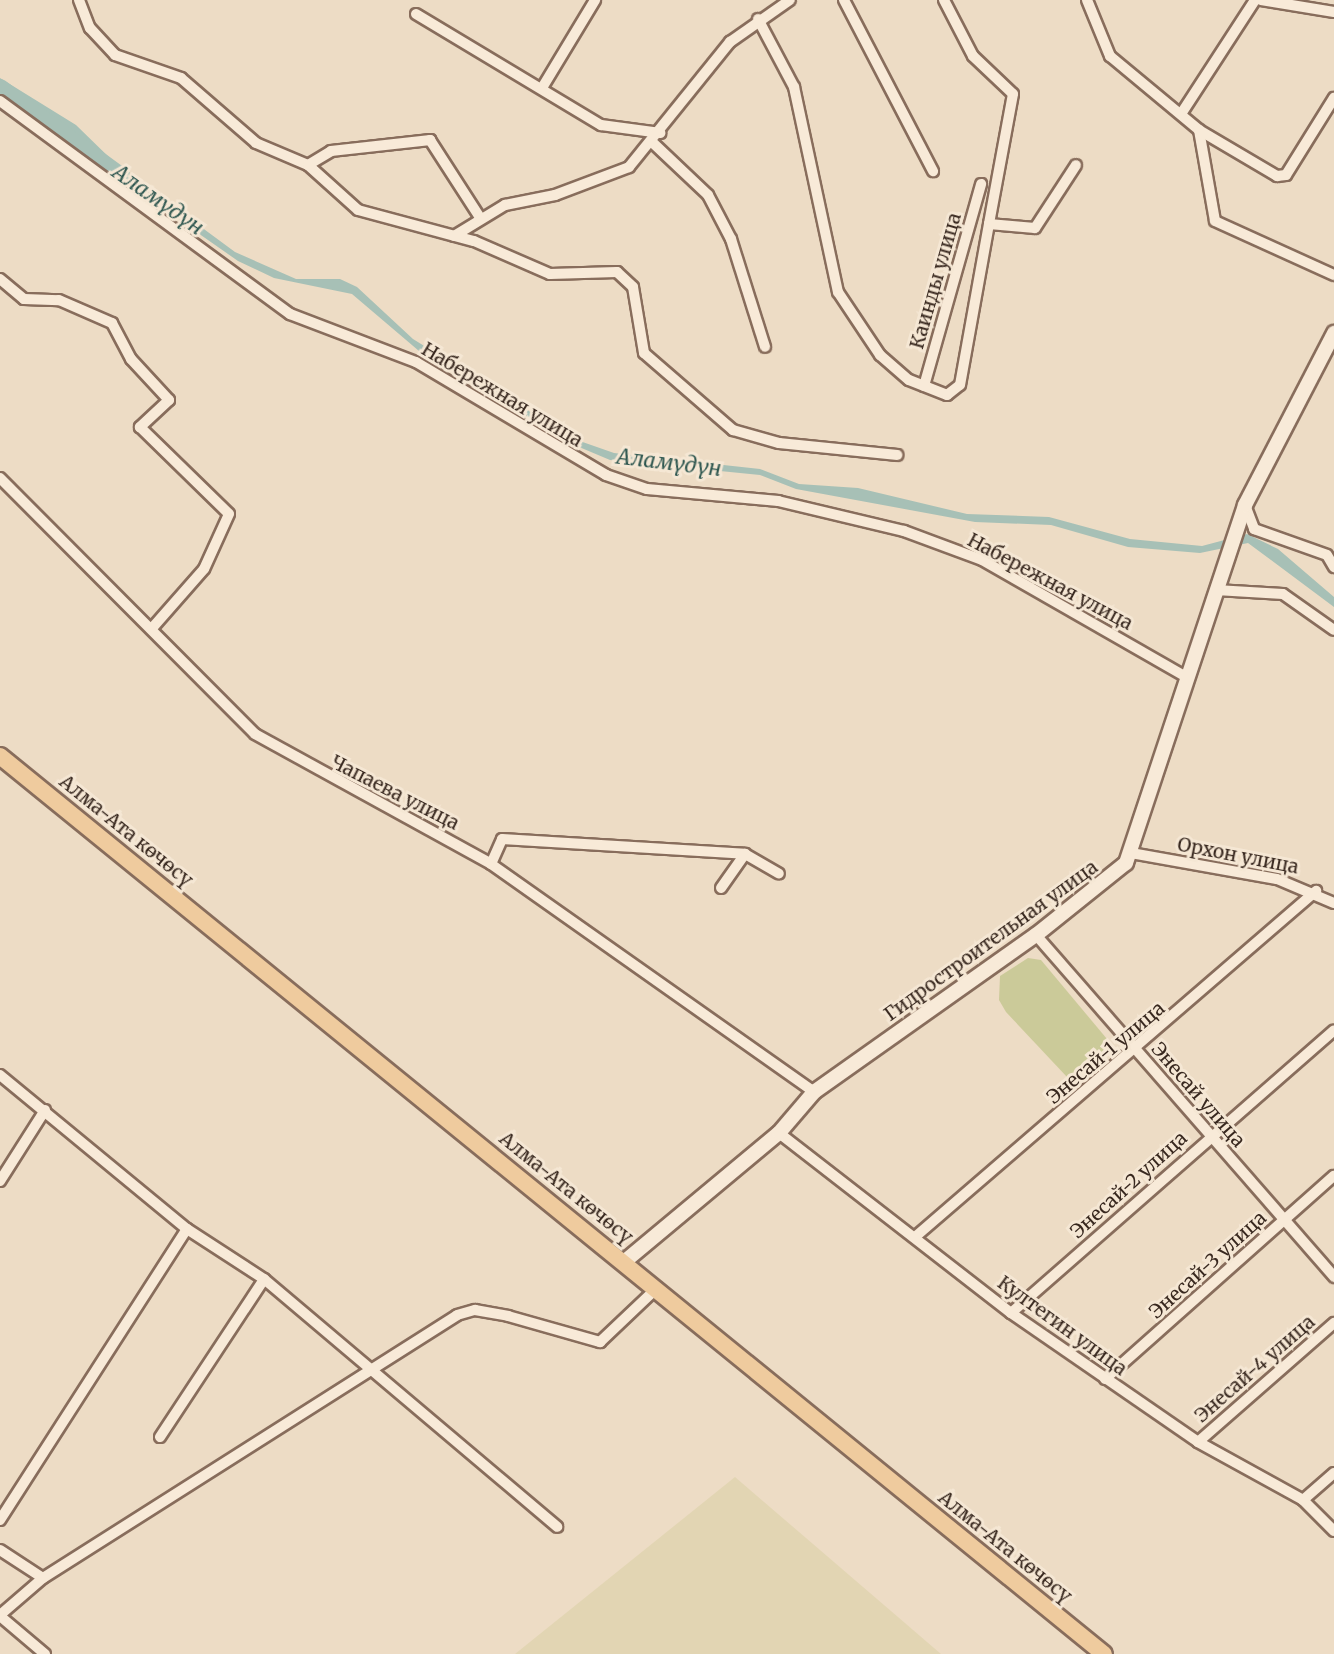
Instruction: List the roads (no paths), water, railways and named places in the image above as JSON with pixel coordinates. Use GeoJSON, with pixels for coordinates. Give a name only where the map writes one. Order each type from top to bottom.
{"type":"FeatureCollection","features":[{"type":"Feature","properties":{"kind":"main road","name":"Алма-Ата көчөсү"},"geometry":{"type":"LineString","coordinates":[[0,756],[1104,1654]]}},
{"type":"Feature","properties":{"kind":"street"},"geometry":{"type":"LineString","coordinates":[[79,0],[90,28],[115,55],[181,78],[256,143],[308,165],[358,210],[454,236],[550,274],[617,272],[633,287],[645,353],[733,430],[779,443],[897,455]]}},
{"type":"Feature","properties":{"kind":"street"},"geometry":{"type":"LineString","coordinates":[[542,88],[595,0]]}},
{"type":"Feature","properties":{"kind":"street"},"geometry":{"type":"LineString","coordinates":[[454,236],[479,216],[629,167],[656,138],[705,68],[758,19],[790,0]]}},
{"type":"Feature","properties":{"kind":"street"},"geometry":{"type":"LineString","coordinates":[[844,0],[933,171]]}},
{"type":"Feature","properties":{"kind":"street"},"geometry":{"type":"LineString","coordinates":[[758,19],[794,87],[838,292],[880,355],[924,386],[947,395],[960,385],[1013,94],[973,56],[944,0]]}},
{"type":"Feature","properties":{"kind":"street"},"geometry":{"type":"LineString","coordinates":[[1087,0],[1110,56],[1199,130],[1277,176],[1286,175],[1334,98]]}},
{"type":"Feature","properties":{"kind":"street"},"geometry":{"type":"LineString","coordinates":[[1181,114],[1258,0],[1334,12]]}},
{"type":"Feature","properties":{"kind":"street"},"geometry":{"type":"LineString","coordinates":[[416,15],[601,125],[656,138],[708,195],[731,239],[765,347]]}},
{"type":"Feature","properties":{"kind":"street","name":"Набережная улица"},"geometry":{"type":"LineString","coordinates":[[0,101],[290,314],[416,362],[606,475],[647,489],[778,501],[904,531],[982,560],[1186,677]]}},
{"type":"Feature","properties":{"kind":"street"},"geometry":{"type":"LineString","coordinates":[[1199,130],[1215,221],[1334,275]]}},
{"type":"Feature","properties":{"kind":"street"},"geometry":{"type":"LineString","coordinates":[[308,165],[331,151],[430,140],[479,216]]}},
{"type":"Feature","properties":{"kind":"street"},"geometry":{"type":"LineString","coordinates":[[989,224],[1035,228],[1076,165]]}},
{"type":"Feature","properties":{"kind":"street","name":"Каинды улица"},"geometry":{"type":"LineString","coordinates":[[924,386],[981,184]]}},
{"type":"Feature","properties":{"kind":"street"},"geometry":{"type":"LineString","coordinates":[[0,279],[24,299],[59,300],[112,323],[131,359],[169,400],[139,427],[229,514],[204,569],[153,627]]}},
{"type":"Feature","properties":{"kind":"street","name":"Гидростроительная улица"},"geometry":{"type":"LineString","coordinates":[[624,1262],[779,1133],[814,1092],[1036,935],[1118,872],[1130,853],[1244,508],[1334,333]]}},
{"type":"Feature","properties":{"kind":"street","name":"Чапаева улица"},"geometry":{"type":"LineString","coordinates":[[0,478],[153,627],[255,734],[491,864],[814,1092]]}},
{"type":"Feature","properties":{"kind":"street"},"geometry":{"type":"LineString","coordinates":[[1244,508],[1254,529],[1327,555],[1334,567]]}},
{"type":"Feature","properties":{"kind":"street"},"geometry":{"type":"LineString","coordinates":[[1216,590],[1283,594],[1334,630]]}},
{"type":"Feature","properties":{"kind":"street"},"geometry":{"type":"LineString","coordinates":[[491,864],[502,839],[746,854],[779,874]]}},
{"type":"Feature","properties":{"kind":"street","name":"Орхон улица"},"geometry":{"type":"LineString","coordinates":[[1130,853],[1316,891],[1334,903]]}},
{"type":"Feature","properties":{"kind":"street"},"geometry":{"type":"LineString","coordinates":[[721,888],[746,854]]}},
{"type":"Feature","properties":{"kind":"street","name":"Энесай-1 улица"},"geometry":{"type":"LineString","coordinates":[[915,1237],[1137,1050],[1316,891]]}},
{"type":"Feature","properties":{"kind":"street","name":"Энесай улица"},"geometry":{"type":"LineString","coordinates":[[1036,935],[1334,1278]]}},
{"type":"Feature","properties":{"kind":"street","name":"Энесай-2 улица"},"geometry":{"type":"LineString","coordinates":[[1011,1313],[1334,1030]]}},
{"type":"Feature","properties":{"kind":"street"},"geometry":{"type":"LineString","coordinates":[[0,1075],[187,1228],[264,1279],[376,1369],[557,1527]]}},
{"type":"Feature","properties":{"kind":"street"},"geometry":{"type":"LineString","coordinates":[[0,1181],[45,1110]]}},
{"type":"Feature","properties":{"kind":"street","name":"Култегин улица"},"geometry":{"type":"LineString","coordinates":[[779,1133],[1011,1313],[1198,1442],[1303,1500],[1334,1531]]}},
{"type":"Feature","properties":{"kind":"street","name":"Энесай-3 улица"},"geometry":{"type":"LineString","coordinates":[[1105,1379],[1334,1176]]}},
{"type":"Feature","properties":{"kind":"street"},"geometry":{"type":"LineString","coordinates":[[0,1520],[187,1228]]}},
{"type":"Feature","properties":{"kind":"street"},"geometry":{"type":"LineString","coordinates":[[160,1437],[264,1279]]}},
{"type":"Feature","properties":{"kind":"street"},"geometry":{"type":"LineString","coordinates":[[45,1654],[0,1615],[43,1578],[376,1369],[457,1315],[475,1310],[568,1328],[600,1342],[657,1288]]}},
{"type":"Feature","properties":{"kind":"street","name":"Энесай-4 улица"},"geometry":{"type":"LineString","coordinates":[[1198,1442],[1334,1322]]}},
{"type":"Feature","properties":{"kind":"street"},"geometry":{"type":"LineString","coordinates":[[1303,1500],[1334,1473]]}},
{"type":"Feature","properties":{"kind":"street"},"geometry":{"type":"LineString","coordinates":[[0,1550],[43,1578]]}},
{"type":"Feature","properties":{"kind":"water"},"geometry":{"type":"Polygon","coordinates":[[[0,78],[76,125],[117,165],[235,252],[296,279],[340,279],[357,287],[413,339],[574,439],[614,453],[760,469],[799,484],[858,488],[967,514],[1049,517],[1130,539],[1202,546],[1247,534],[1278,549],[1334,597],[1334,607],[1248,543],[1200,553],[1128,547],[1051,525],[975,522],[796,489],[760,475],[610,460],[572,444],[419,351],[352,294],[274,278],[238,261],[115,175],[66,126],[0,86],[0,78]]]}},
{"type":"Feature","properties":{"kind":"waterway","name":"Аламүдүн"},"geometry":{"type":"LineString","coordinates":[[0,88],[122,177]]}}]}
